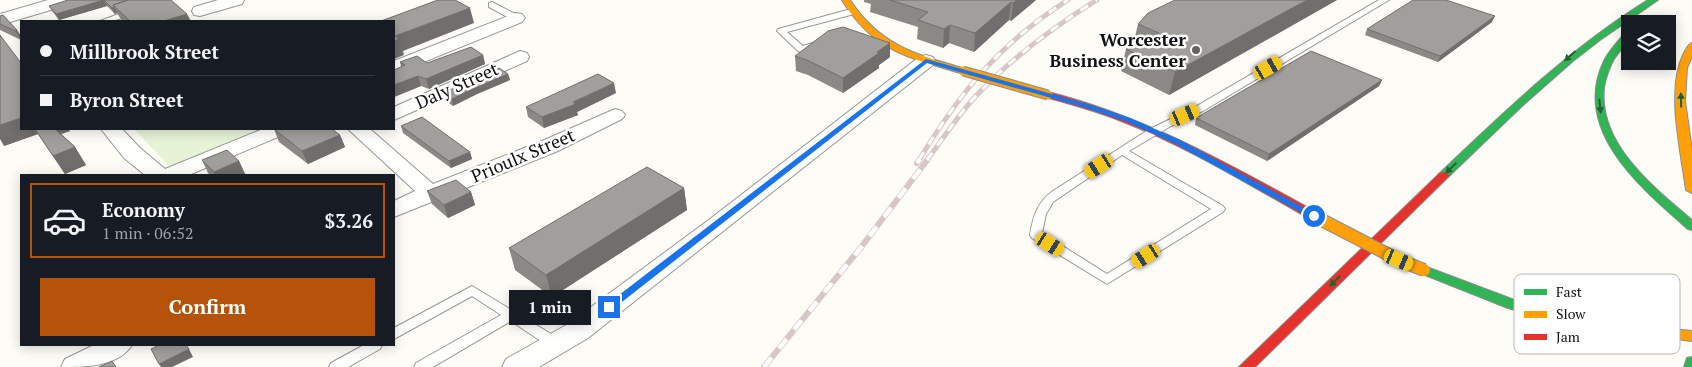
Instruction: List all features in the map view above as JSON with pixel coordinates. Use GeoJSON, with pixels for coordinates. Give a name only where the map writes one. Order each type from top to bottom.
{"type":"FeatureCollection","features":[{"type":"Feature","properties":{"kind":"main road"},"geometry":{"type":"LineString","coordinates":[[846,0],[851,12],[864,28],[881,39],[926,61],[1127,119],[1235,172],[1399,260],[1514,305]]}},
{"type":"Feature","properties":{"kind":"main road"},"geometry":{"type":"LineString","coordinates":[[1246,367],[1488,132],[1575,51],[1601,31],[1654,0]]}},
{"type":"Feature","properties":{"kind":"main road"},"geometry":{"type":"LineString","coordinates":[[1647,15],[1662,0]]}},
{"type":"Feature","properties":{"kind":"main road"},"geometry":{"type":"LineString","coordinates":[[1621,42],[1612,53],[1602,71],[1599,94],[1602,119],[1613,144],[1632,170],[1692,226]]}},
{"type":"Feature","properties":{"kind":"main road"},"geometry":{"type":"LineString","coordinates":[[1692,46],[1682,68],[1680,101],[1692,190]]}},
{"type":"Feature","properties":{"kind":"main road"},"geometry":{"type":"LineString","coordinates":[[1691,367],[1692,362]]}},
{"type":"Feature","properties":{"kind":"street"},"geometry":{"type":"LineString","coordinates":[[11,20],[65,0]]}},
{"type":"Feature","properties":{"kind":"street"},"geometry":{"type":"LineString","coordinates":[[185,0],[206,16],[236,0]]}},
{"type":"Feature","properties":{"kind":"street"},"geometry":{"type":"LineString","coordinates":[[395,68],[516,18]]}},
{"type":"Feature","properties":{"kind":"street","name":"Daly Street"},"geometry":{"type":"LineString","coordinates":[[395,114],[520,57]]}},
{"type":"Feature","properties":{"kind":"street"},"geometry":{"type":"LineString","coordinates":[[516,367],[578,331],[926,61]]}},
{"type":"Feature","properties":{"kind":"street","name":"Prioulx Street"},"geometry":{"type":"LineString","coordinates":[[395,210],[430,193],[550,146],[615,115]]}},
{"type":"Feature","properties":{"kind":"street"},"geometry":{"type":"LineString","coordinates":[[112,130],[132,153],[158,174]]}},
{"type":"Feature","properties":{"kind":"street"},"geometry":{"type":"LineString","coordinates":[[172,174],[278,130]]}},
{"type":"Feature","properties":{"kind":"street"},"geometry":{"type":"LineString","coordinates":[[359,130],[430,193]]}},
{"type":"Feature","properties":{"kind":"street"},"geometry":{"type":"LineString","coordinates":[[75,367],[116,346]]}},
{"type":"Feature","properties":{"kind":"lane"},"geometry":{"type":"LineString","coordinates":[[1122,151],[1219,209],[1107,280],[1036,235],[1038,215],[1047,201],[1122,151],[1171,120],[1199,109],[1385,0]]}},
{"type":"Feature","properties":{"kind":"lane"},"geometry":{"type":"LineString","coordinates":[[492,5],[516,18]]}},
{"type":"Feature","properties":{"kind":"lane"},"geometry":{"type":"LineString","coordinates":[[107,20],[138,11]]}},
{"type":"Feature","properties":{"kind":"lane"},"geometry":{"type":"LineString","coordinates":[[830,41],[801,49],[782,31],[831,21],[851,12]]}},
{"type":"Feature","properties":{"kind":"lane"},"geometry":{"type":"LineString","coordinates":[[395,333],[472,290],[556,344]]}},
{"type":"Feature","properties":{"kind":"lane"},"geometry":{"type":"LineString","coordinates":[[421,367],[511,315]]}},
{"type":"Feature","properties":{"kind":"lane"},"geometry":{"type":"LineString","coordinates":[[336,367],[373,346]]}},
{"type":"Feature","properties":{"kind":"green space"},"geometry":{"type":"Polygon","coordinates":[[[135,130],[265,130],[172,169],[135,130]]]}},
{"type":"Feature","properties":{"kind":"building"},"geometry":{"type":"Polygon","coordinates":[[[68,0],[104,0],[56,14],[49,6],[68,0]]]}},
{"type":"Feature","properties":{"kind":"building"},"geometry":{"type":"Polygon","coordinates":[[[104,0],[128,0],[113,5],[114,7],[112,8],[104,0]]]}},
{"type":"Feature","properties":{"kind":"building"},"geometry":{"type":"Polygon","coordinates":[[[128,0],[171,0],[187,14],[167,20],[129,20],[113,5],[128,0]]]}},
{"type":"Feature","properties":{"kind":"building"},"geometry":{"type":"Polygon","coordinates":[[[438,0],[455,0],[470,8],[395,36],[395,20],[384,20],[438,0]]]}},
{"type":"Feature","properties":{"kind":"building"},"geometry":{"type":"Polygon","coordinates":[[[890,0],[1017,0],[1013,3],[1011,2],[975,33],[950,25],[944,29],[918,20],[928,12],[890,0]]]}},
{"type":"Feature","properties":{"kind":"building"},"geometry":{"type":"Polygon","coordinates":[[[1175,0],[1307,0],[1175,72],[1126,49],[1159,33],[1138,24],[1148,13],[1175,0]]]}},
{"type":"Feature","properties":{"kind":"building"},"geometry":{"type":"Polygon","coordinates":[[[1413,0],[1446,0],[1495,16],[1440,56],[1367,29],[1413,0]]]}},
{"type":"Feature","properties":{"kind":"building"},"geometry":{"type":"Polygon","coordinates":[[[3,15],[16,31],[0,24],[0,16],[3,15]]]}},
{"type":"Feature","properties":{"kind":"building"},"geometry":{"type":"Polygon","coordinates":[[[843,27],[890,43],[843,78],[795,56],[828,31],[843,27]]]}},
{"type":"Feature","properties":{"kind":"building"},"geometry":{"type":"Polygon","coordinates":[[[0,35],[20,62],[20,118],[0,125],[0,35]]]}},
{"type":"Feature","properties":{"kind":"building"},"geometry":{"type":"Polygon","coordinates":[[[471,47],[483,55],[426,79],[418,76],[395,85],[395,70],[405,65],[400,62],[417,56],[427,63],[471,47]]]}},
{"type":"Feature","properties":{"kind":"building"},"geometry":{"type":"Polygon","coordinates":[[[1311,51],[1382,80],[1269,154],[1196,118],[1311,51]]]}},
{"type":"Feature","properties":{"kind":"building"},"geometry":{"type":"Polygon","coordinates":[[[499,68],[508,74],[452,99],[443,93],[499,68]]]}},
{"type":"Feature","properties":{"kind":"building"},"geometry":{"type":"Polygon","coordinates":[[[598,74],[614,83],[573,102],[576,104],[542,117],[526,107],[598,74]]]}},
{"type":"Feature","properties":{"kind":"building"},"geometry":{"type":"Polygon","coordinates":[[[422,117],[470,152],[449,161],[401,126],[422,117]]]}},
{"type":"Feature","properties":{"kind":"building"},"geometry":{"type":"Polygon","coordinates":[[[36,130],[56,130],[75,147],[53,156],[36,130]]]}},
{"type":"Feature","properties":{"kind":"building"},"geometry":{"type":"Polygon","coordinates":[[[275,130],[333,130],[340,135],[302,151],[275,130]]]}},
{"type":"Feature","properties":{"kind":"building"},"geometry":{"type":"Polygon","coordinates":[[[227,150],[239,161],[214,172],[202,160],[227,150]]]}},
{"type":"Feature","properties":{"kind":"building"},"geometry":{"type":"Polygon","coordinates":[[[647,167],[684,188],[546,275],[509,248],[647,167]]]}},
{"type":"Feature","properties":{"kind":"building"},"geometry":{"type":"Polygon","coordinates":[[[456,180],[471,192],[444,205],[427,191],[456,180]]]}},
{"type":"Feature","properties":{"kind":"building"},"geometry":{"type":"Polygon","coordinates":[[[157,346],[187,346],[189,349],[159,364],[151,349],[157,346]]]}},
{"type":"Feature","properties":{"kind":"building"},"geometry":{"type":"Polygon","coordinates":[[[112,361],[116,367],[99,367],[112,361]]]}},
{"type":"Feature","properties":{"kind":"railway"},"geometry":{"type":"LineString","coordinates":[[919,160],[950,112],[983,71],[1022,34],[1068,0]]}},
{"type":"Feature","properties":{"kind":"railway"},"geometry":{"type":"LineString","coordinates":[[927,160],[968,105],[1002,70],[1048,33],[1097,0]]}},
{"type":"Feature","properties":{"kind":"railway"},"geometry":{"type":"LineString","coordinates":[[917,163],[920,159]]}},
{"type":"Feature","properties":{"kind":"railway"},"geometry":{"type":"LineString","coordinates":[[764,367],[862,246],[928,159]]}},
{"type":"Feature","properties":{"kind":"traffic: fast"},"geometry":{"type":"LineString","coordinates":[[1444,175],[1518,104],[1570,59],[1625,18],[1654,0]]}},
{"type":"Feature","properties":{"kind":"traffic: fast"},"geometry":{"type":"LineString","coordinates":[[1621,44],[1609,60],[1600,87],[1601,113],[1610,138],[1626,162],[1646,185],[1692,226]]}},
{"type":"Feature","properties":{"kind":"traffic: fast"},"geometry":{"type":"LineString","coordinates":[[1424,270],[1514,305]]}},
{"type":"Feature","properties":{"kind":"traffic: fast"},"geometry":{"type":"LineString","coordinates":[[1691,367],[1692,362]]}},
{"type":"Feature","properties":{"kind":"traffic: slow"},"geometry":{"type":"LineString","coordinates":[[846,0],[856,16],[881,39],[911,55],[963,71]]}},
{"type":"Feature","properties":{"kind":"traffic: slow"},"geometry":{"type":"LineString","coordinates":[[1692,46],[1682,68],[1680,101],[1692,190]]}},
{"type":"Feature","properties":{"kind":"traffic: slow"},"geometry":{"type":"LineString","coordinates":[[963,71],[1048,95]]}},
{"type":"Feature","properties":{"kind":"traffic: slow"},"geometry":{"type":"LineString","coordinates":[[1314,216],[1399,260],[1424,270]]}},
{"type":"Feature","properties":{"kind":"traffic: slow"},"geometry":{"type":"LineString","coordinates":[[1680,335],[1692,336]]}},
{"type":"Feature","properties":{"kind":"traffic: jam"},"geometry":{"type":"LineString","coordinates":[[1048,95],[1112,114],[1149,129],[1212,160],[1314,216]]}},
{"type":"Feature","properties":{"kind":"traffic: jam"},"geometry":{"type":"LineString","coordinates":[[1246,367],[1444,175]]}},
{"type":"Feature","properties":{"kind":"place","name":"Worcester Business Center"},"geometry":{"type":"Point","coordinates":[1196,50]}},
{"type":"Feature","properties":{"kind":"route"},"geometry":{"type":"LineString","coordinates":[[609,307],[926,61],[1085,105],[1127,119],[1235,172],[1314,216]]}}]}
